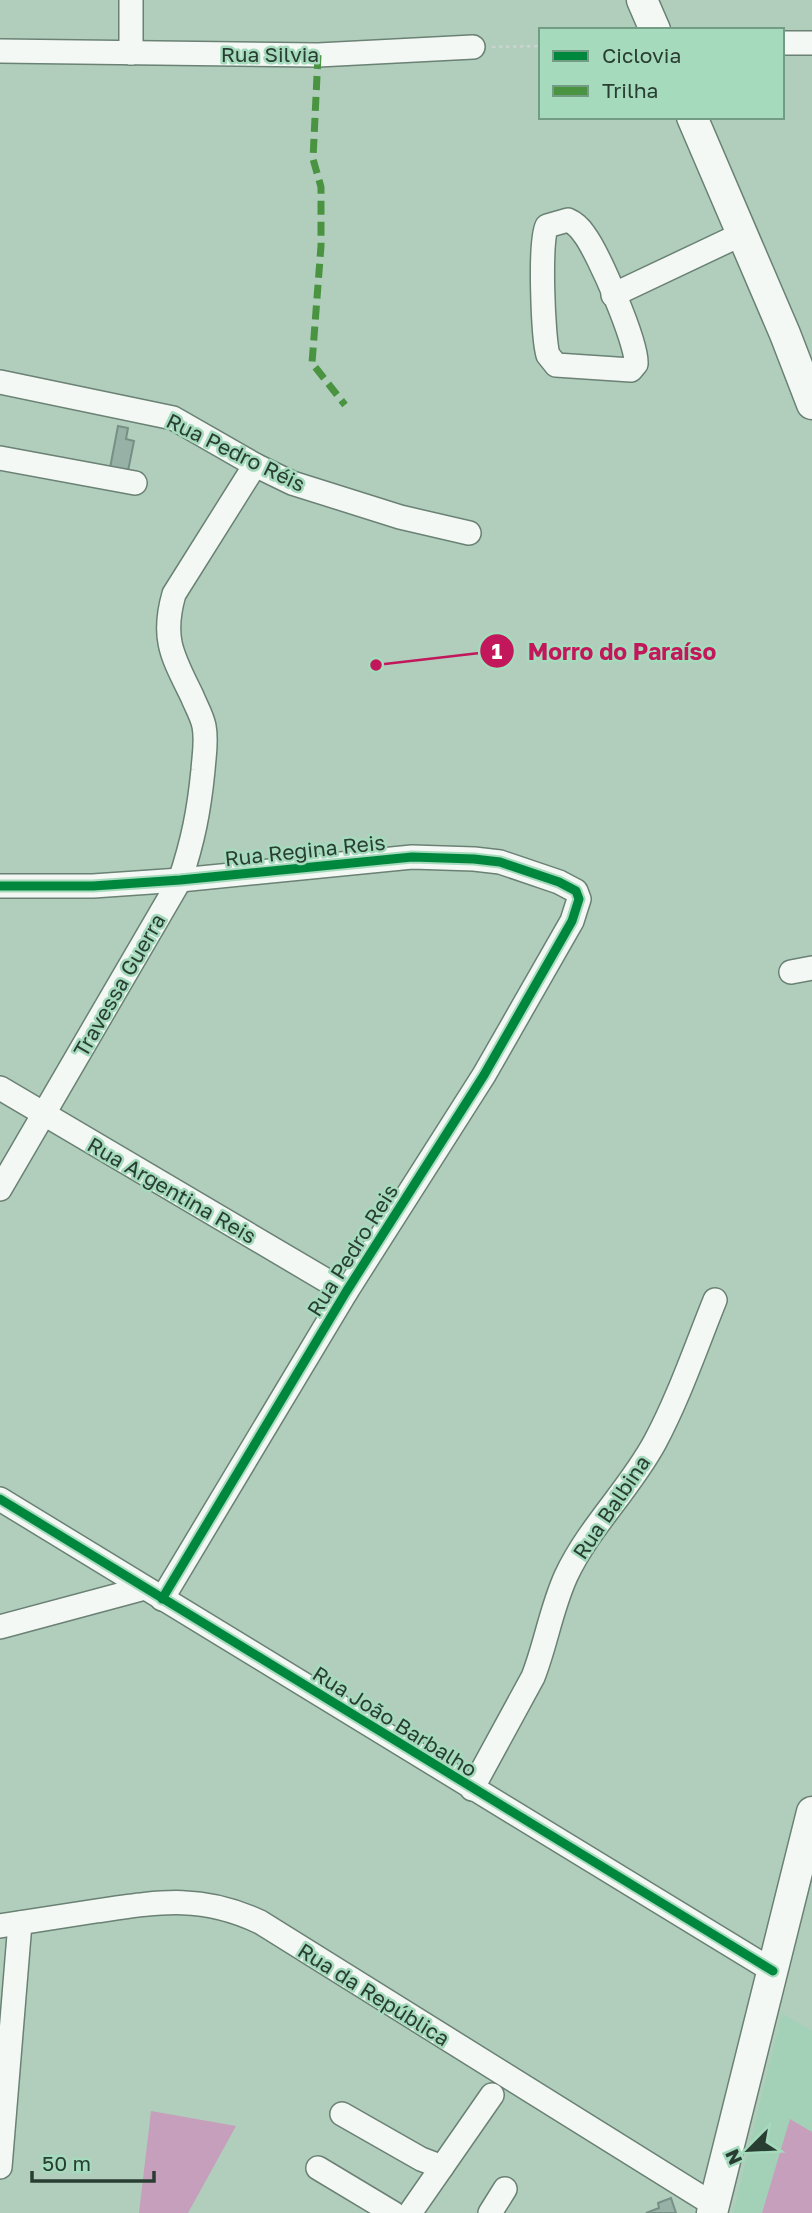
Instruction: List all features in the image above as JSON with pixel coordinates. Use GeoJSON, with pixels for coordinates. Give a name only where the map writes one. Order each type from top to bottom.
{"type":"FeatureCollection","features":[{"type":"Feature","properties":{"kind":"main road"},"geometry":{"type":"LineString","coordinates":[[642,0],[654,28]]}},
{"type":"Feature","properties":{"kind":"main road"},"geometry":{"type":"LineString","coordinates":[[693,119],[812,404]]}},
{"type":"Feature","properties":{"kind":"main road"},"geometry":{"type":"LineString","coordinates":[[713,2209],[773,1971],[808,1849],[812,1812]]}},
{"type":"Feature","properties":{"kind":"street"},"geometry":{"type":"LineString","coordinates":[[131,0],[131,53]]}},
{"type":"Feature","properties":{"kind":"street"},"geometry":{"type":"LineString","coordinates":[[784,43],[812,43]]}},
{"type":"Feature","properties":{"kind":"street","name":"Rua Silvia"},"geometry":{"type":"LineString","coordinates":[[0,51],[318,55],[473,47]]}},
{"type":"Feature","properties":{"kind":"street"},"geometry":{"type":"LineString","coordinates":[[560,221],[573,222],[589,242],[614,295],[636,353],[636,364],[631,370],[553,363],[547,349],[542,255],[545,228],[560,221]]}},
{"type":"Feature","properties":{"kind":"street"},"geometry":{"type":"LineString","coordinates":[[614,295],[742,234]]}},
{"type":"Feature","properties":{"kind":"street","name":"Rua Pedro Réis"},"geometry":{"type":"LineString","coordinates":[[0,382],[173,418],[292,483],[400,517],[469,533]]}},
{"type":"Feature","properties":{"kind":"street"},"geometry":{"type":"LineString","coordinates":[[0,458],[135,483]]}},
{"type":"Feature","properties":{"kind":"street","name":"Travessa Guerra"},"geometry":{"type":"LineString","coordinates":[[0,1189],[180,880],[194,839],[201,802],[205,748],[200,715],[170,649],[167,615],[174,594],[255,465]]}},
{"type":"Feature","properties":{"kind":"street","name":"Rua Regina Reis"},"geometry":{"type":"LineString","coordinates":[[0,886],[93,886],[180,880],[412,857],[474,859],[500,862],[576,891],[579,899],[572,921]]}},
{"type":"Feature","properties":{"kind":"street","name":"Rua Pedro Reis"},"geometry":{"type":"LineString","coordinates":[[154,1594],[484,1075],[572,921]]}},
{"type":"Feature","properties":{"kind":"street","name":"Rua Argentina Reis"},"geometry":{"type":"LineString","coordinates":[[0,1087],[44,1116],[346,1292]]}},
{"type":"Feature","properties":{"kind":"street","name":"Rua Balbina"},"geometry":{"type":"LineString","coordinates":[[472,1789],[533,1677],[566,1576],[591,1532],[654,1443],[715,1300]]}},
{"type":"Feature","properties":{"kind":"street","name":"Rua João Barbalho"},"geometry":{"type":"LineString","coordinates":[[0,1499],[773,1971]]}},
{"type":"Feature","properties":{"kind":"street"},"geometry":{"type":"LineString","coordinates":[[0,1627],[154,1594]]}},
{"type":"Feature","properties":{"kind":"street","name":"Rua da República"},"geometry":{"type":"LineString","coordinates":[[10,1924],[160,1903],[184,1902],[235,1910],[260,1922],[713,2209]]}},
{"type":"Feature","properties":{"kind":"street"},"geometry":{"type":"LineString","coordinates":[[0,2167],[10,1924]]}},
{"type":"Feature","properties":{"kind":"street"},"geometry":{"type":"LineString","coordinates":[[410,2213],[492,2095]]}},
{"type":"Feature","properties":{"kind":"street"},"geometry":{"type":"LineString","coordinates":[[342,2114],[421,2159],[442,2167]]}},
{"type":"Feature","properties":{"kind":"street"},"geometry":{"type":"LineString","coordinates":[[318,2168],[393,2213]]}},
{"type":"Feature","properties":{"kind":"street"},"geometry":{"type":"LineString","coordinates":[[490,2213],[505,2189]]}},
{"type":"Feature","properties":{"kind":"path"},"geometry":{"type":"LineString","coordinates":[[473,47],[539,46]]}},
{"type":"Feature","properties":{"kind":"shaded area"},"geometry":{"type":"Polygon","coordinates":[[[782,2013],[812,2031],[812,2213],[733,2213],[782,2013]]]}},
{"type":"Feature","properties":{"kind":"shaded area"},"geometry":{"type":"Polygon","coordinates":[[[151,2111],[236,2126],[188,2213],[139,2213],[151,2111]]]}},
{"type":"Feature","properties":{"kind":"shaded area"},"geometry":{"type":"Polygon","coordinates":[[[790,2119],[812,2132],[812,2213],[762,2213],[790,2119]]]}},
{"type":"Feature","properties":{"kind":"building"},"geometry":{"type":"Polygon","coordinates":[[[118,426],[128,428],[126,439],[134,441],[128,471],[110,468],[118,426]]]}},
{"type":"Feature","properties":{"kind":"building"},"geometry":{"type":"Polygon","coordinates":[[[671,2198],[676,2213],[646,2213],[659,2208],[658,2203],[671,2198]]]}},
{"type":"Feature","properties":{"kind":"marked path"},"geometry":{"type":"LineString","coordinates":[[318,55],[313,159],[321,187],[321,246],[312,363],[345,405]]}},
{"type":"Feature","properties":{"kind":"cycle path"},"geometry":{"type":"LineString","coordinates":[[0,886],[93,886],[180,880],[412,857],[500,862],[559,882],[576,891],[579,899],[572,921],[484,1075],[346,1292],[162,1599]]}},
{"type":"Feature","properties":{"kind":"cycle path"},"geometry":{"type":"LineString","coordinates":[[0,1499],[773,1971]]}},
{"type":"Feature","properties":{"kind":"place","name":"Morro do Paraíso"},"geometry":{"type":"Point","coordinates":[376,665]}}]}
